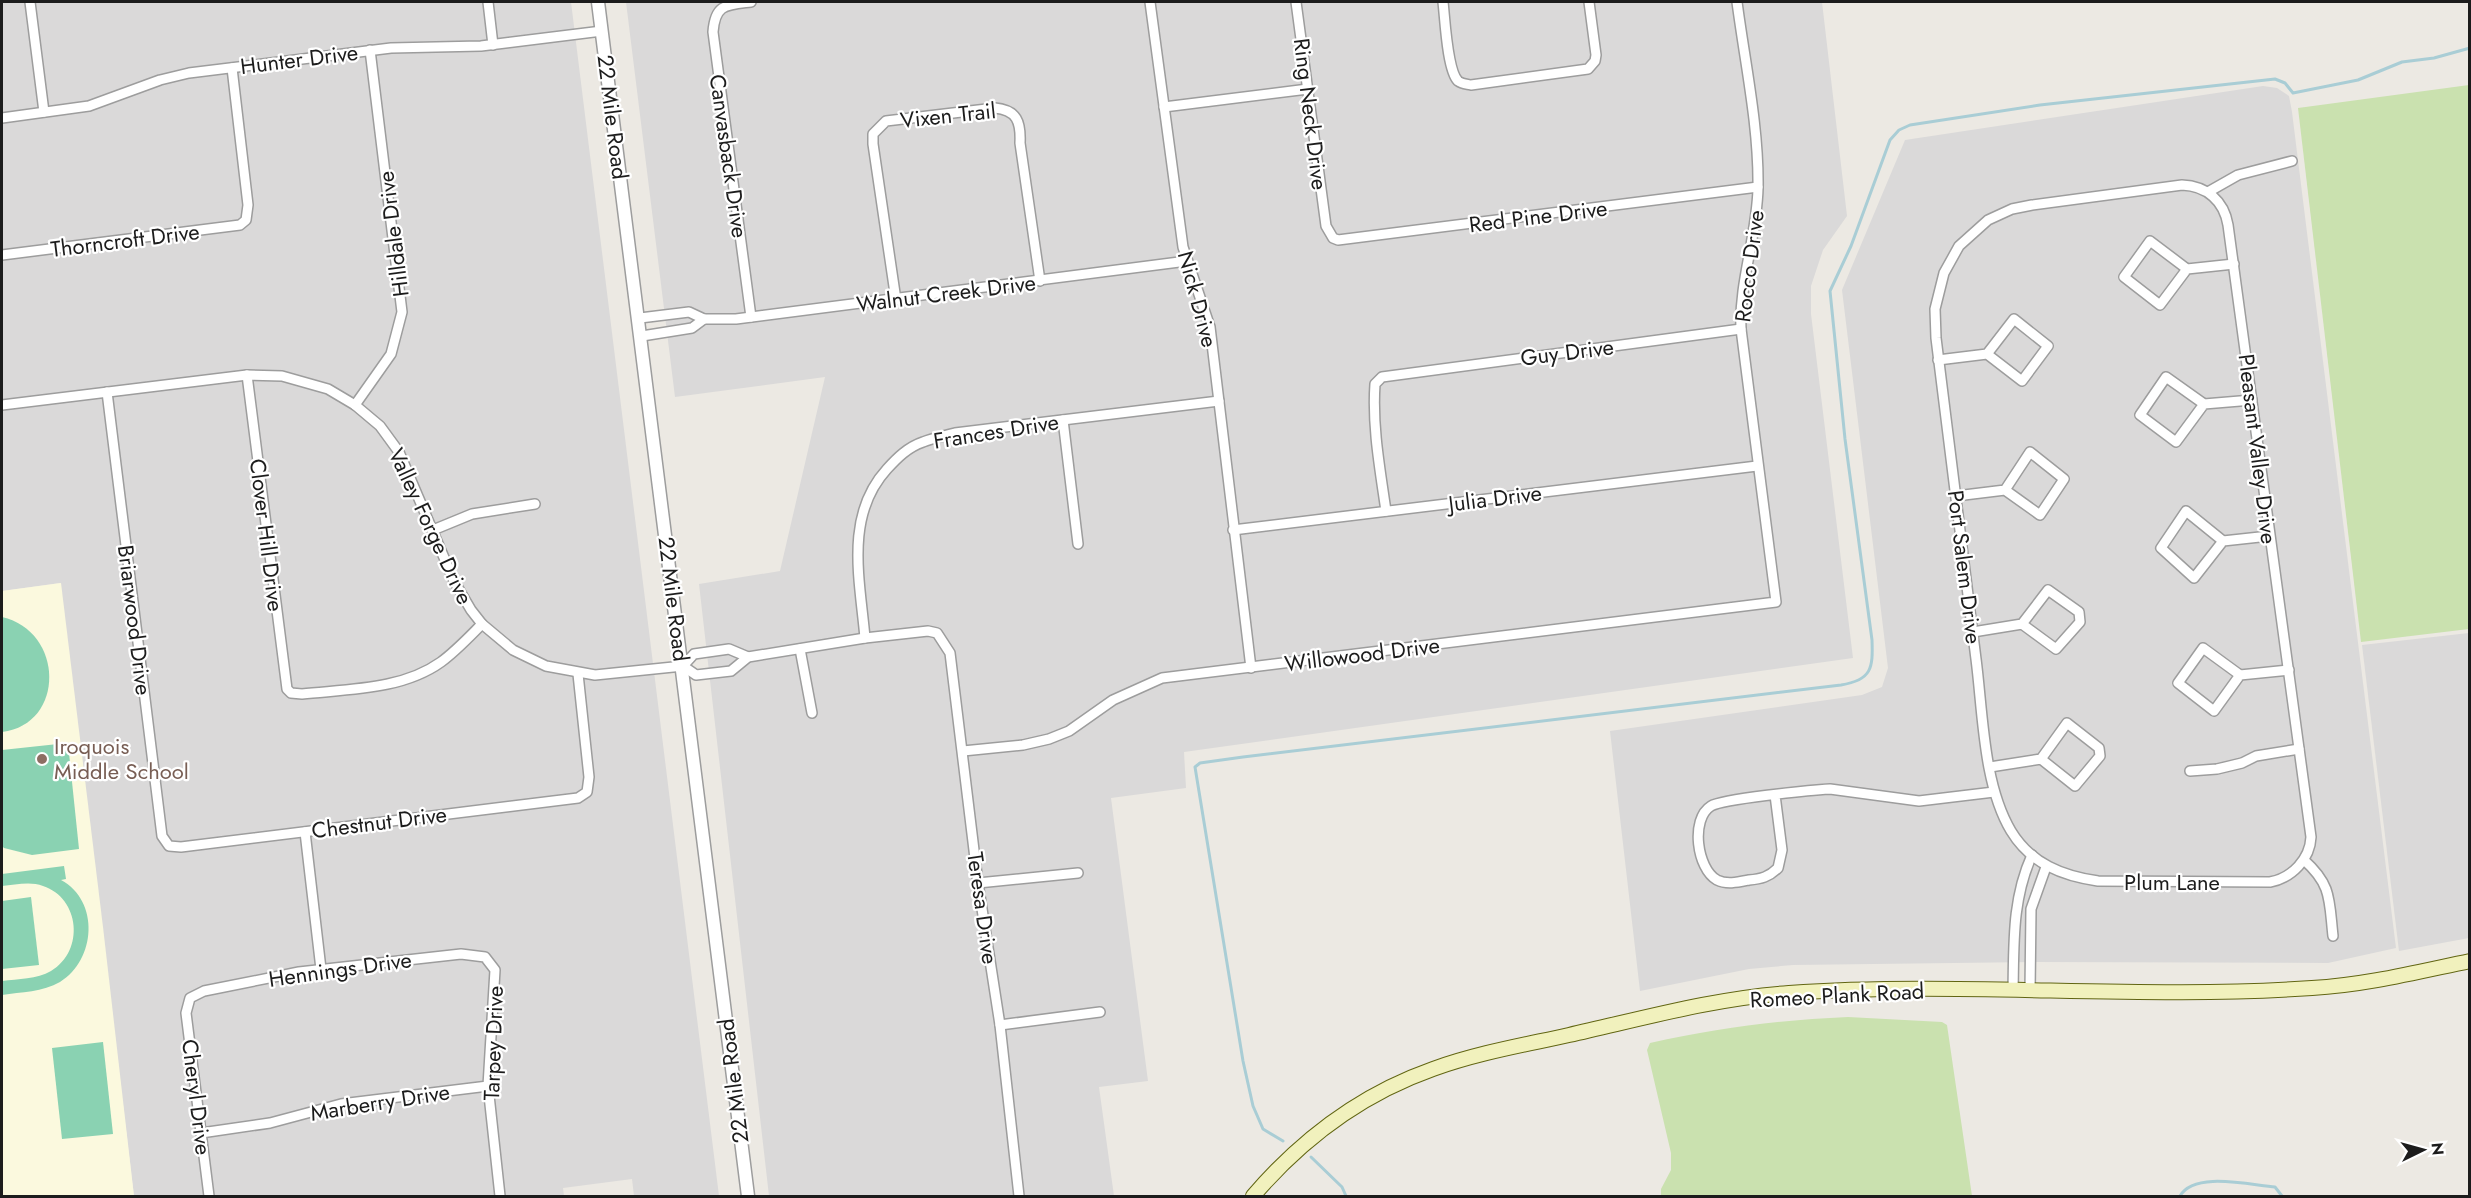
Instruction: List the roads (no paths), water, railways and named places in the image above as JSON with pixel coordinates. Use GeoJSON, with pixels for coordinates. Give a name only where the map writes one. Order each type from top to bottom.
{"type":"FeatureCollection","features":[{"type":"Feature","properties":{"kind":"main road","name":"Romeo Plank Road"},"geometry":{"type":"LineString","coordinates":[[1252,1197],[1292,1154],[1338,1118],[1408,1079],[1458,1061],[1750,997],[1828,991],[2251,991],[2313,988],[2384,980],[2469,961]]}},
{"type":"Feature","properties":{"kind":"street"},"geometry":{"type":"LineString","coordinates":[[30,2],[44,112]]}},
{"type":"Feature","properties":{"kind":"street"},"geometry":{"type":"LineString","coordinates":[[488,2],[493,45]]}},
{"type":"Feature","properties":{"kind":"street","name":"22 Mile Road"},"geometry":{"type":"LineString","coordinates":[[598,2],[640,318],[747,1197]]}},
{"type":"Feature","properties":{"kind":"street","name":"Canvasback Drive"},"geometry":{"type":"LineString","coordinates":[[751,2],[731,4],[717,12],[713,32],[751,317]]}},
{"type":"Feature","properties":{"kind":"street","name":"Nick Drive"},"geometry":{"type":"LineString","coordinates":[[1150,2],[1183,247],[1210,327],[1251,668]]}},
{"type":"Feature","properties":{"kind":"street","name":"Ring Neck Drive"},"geometry":{"type":"LineString","coordinates":[[1296,2],[1326,226]]}},
{"type":"Feature","properties":{"kind":"street"},"geometry":{"type":"LineString","coordinates":[[1443,2],[1450,57],[1456,78],[1460,82],[1471,85],[1582,71],[1593,64],[1596,47],[1589,2]]}},
{"type":"Feature","properties":{"kind":"street","name":"Rocco Drive"},"geometry":{"type":"LineString","coordinates":[[1737,2],[1758,187],[1742,303],[1741,329],[1776,602]]}},
{"type":"Feature","properties":{"kind":"street","name":"Hunter Drive"},"geometry":{"type":"LineString","coordinates":[[2,118],[95,104],[173,76],[370,50],[493,45],[602,31]]}},
{"type":"Feature","properties":{"kind":"street","name":"Hilldale Drive"},"geometry":{"type":"LineString","coordinates":[[355,405],[391,354],[402,312],[370,50]]}},
{"type":"Feature","properties":{"kind":"street","name":"Thorncroft Drive"},"geometry":{"type":"LineString","coordinates":[[2,255],[234,227],[246,220],[248,205],[232,68]]}},
{"type":"Feature","properties":{"kind":"street"},"geometry":{"type":"LineString","coordinates":[[1164,107],[1308,89]]}},
{"type":"Feature","properties":{"kind":"street","name":"Vixen Trail"},"geometry":{"type":"LineString","coordinates":[[896,300],[873,134],[886,121],[995,108],[1008,109],[1016,116],[1020,128],[1020,143],[1040,281]]}},
{"type":"Feature","properties":{"kind":"street"},"geometry":{"type":"LineString","coordinates":[[2208,192],[2238,175],[2292,161]]}},
{"type":"Feature","properties":{"kind":"street","name":"Port Salem Drive"},"geometry":{"type":"LineString","coordinates":[[2046,867],[2010,830],[1994,792],[1938,360],[1935,323],[1936,297],[1944,273],[1954,254],[1975,229],[1995,216],[2012,209],[2182,185],[2208,192]]}},
{"type":"Feature","properties":{"kind":"street","name":"Red Pine Drive"},"geometry":{"type":"LineString","coordinates":[[1326,226],[1333,238],[1345,241],[1758,187]]}},
{"type":"Feature","properties":{"kind":"street","name":"Pleasant Valley Drive"},"geometry":{"type":"LineString","coordinates":[[2208,192],[2220,203],[2227,218],[2311,837],[2304,860],[2296,869]]}},
{"type":"Feature","properties":{"kind":"street"},"geometry":{"type":"LineString","coordinates":[[2187,269],[2160,305],[2124,277],[2150,241],[2187,269],[2234,264]]}},
{"type":"Feature","properties":{"kind":"street","name":"Walnut Creek Drive"},"geometry":{"type":"LineString","coordinates":[[642,336],[692,328],[704,320],[751,317],[896,300],[1187,261]]}},
{"type":"Feature","properties":{"kind":"street","name":"Walnut Creek Drive"},"geometry":{"type":"LineString","coordinates":[[640,318],[689,312],[704,320]]}},
{"type":"Feature","properties":{"kind":"street"},"geometry":{"type":"LineString","coordinates":[[1938,360],[1986,354],[2022,381],[2048,346],[2014,319],[1986,354]]}},
{"type":"Feature","properties":{"kind":"street","name":"Guy Drive"},"geometry":{"type":"LineString","coordinates":[[1386,511],[1376,442],[1374,397],[1375,384],[1382,377],[1741,329]]}},
{"type":"Feature","properties":{"kind":"street","name":"Valley Forge Drive"},"geometry":{"type":"LineString","coordinates":[[2,405],[247,375],[297,379],[328,389],[355,405],[380,426],[399,452],[458,589],[482,624],[513,650],[529,659],[578,674],[628,673],[683,666],[694,654],[706,652],[729,650],[748,657]]}},
{"type":"Feature","properties":{"kind":"street","name":"Clover Hill Drive"},"geometry":{"type":"LineString","coordinates":[[247,375],[285,684],[291,693],[302,694],[383,685],[415,676],[442,661],[482,624]]}},
{"type":"Feature","properties":{"kind":"street"},"geometry":{"type":"LineString","coordinates":[[2204,404],[2176,442],[2140,415],[2166,377],[2204,404],[2252,400]]}},
{"type":"Feature","properties":{"kind":"street","name":"Briarwood Drive"},"geometry":{"type":"LineString","coordinates":[[107,392],[162,837],[169,846]]}},
{"type":"Feature","properties":{"kind":"street","name":"Frances Drive"},"geometry":{"type":"LineString","coordinates":[[865,638],[857,546],[859,522],[867,497],[899,456],[922,442],[955,433],[1218,400]]}},
{"type":"Feature","properties":{"kind":"street"},"geometry":{"type":"LineString","coordinates":[[1063,420],[1078,544]]}},
{"type":"Feature","properties":{"kind":"street"},"geometry":{"type":"LineString","coordinates":[[1956,496],[2005,490],[2040,515],[2064,479],[2030,452],[2005,490]]}},
{"type":"Feature","properties":{"kind":"street","name":"Julia Drive"},"geometry":{"type":"LineString","coordinates":[[1233,530],[1757,466]]}},
{"type":"Feature","properties":{"kind":"street"},"geometry":{"type":"LineString","coordinates":[[433,530],[472,514],[535,504]]}},
{"type":"Feature","properties":{"kind":"street"},"geometry":{"type":"LineString","coordinates":[[2223,541],[2194,578],[2161,548],[2186,511],[2223,541],[2269,536]]}},
{"type":"Feature","properties":{"kind":"street"},"geometry":{"type":"LineString","coordinates":[[1972,632],[2022,624],[2048,590],[2079,612],[2080,622],[2056,649],[2022,624]]}},
{"type":"Feature","properties":{"kind":"street","name":"Willowood Drive"},"geometry":{"type":"LineString","coordinates":[[963,751],[1023,745],[1059,735],[1069,731],[1113,700],[1162,678],[1776,602]]}},
{"type":"Feature","properties":{"kind":"street","name":"Valley Forge Drive"},"geometry":{"type":"LineString","coordinates":[[683,666],[696,675],[731,670],[748,657],[865,638],[928,631]]}},
{"type":"Feature","properties":{"kind":"street","name":"Teresa Drive"},"geometry":{"type":"LineString","coordinates":[[928,631],[937,633],[950,652],[978,884],[1000,1025],[1019,1197]]}},
{"type":"Feature","properties":{"kind":"street"},"geometry":{"type":"LineString","coordinates":[[2240,675],[2214,711],[2178,683],[2203,648],[2240,675],[2289,670]]}},
{"type":"Feature","properties":{"kind":"street"},"geometry":{"type":"LineString","coordinates":[[800,649],[812,713]]}},
{"type":"Feature","properties":{"kind":"street","name":"Chestnut Drive"},"geometry":{"type":"LineString","coordinates":[[169,846],[181,847],[578,798],[587,792],[590,777],[578,674]]}},
{"type":"Feature","properties":{"kind":"street"},"geometry":{"type":"LineString","coordinates":[[1990,767],[2041,759],[2067,723],[2099,748],[2100,756],[2075,786],[2041,759]]}},
{"type":"Feature","properties":{"kind":"street"},"geometry":{"type":"LineString","coordinates":[[2190,771],[2217,769],[2242,763],[2256,756],[2299,749]]}},
{"type":"Feature","properties":{"kind":"street"},"geometry":{"type":"LineString","coordinates":[[1775,795],[1782,858],[1778,868],[1763,878],[1731,883],[1719,881],[1708,873],[1702,858],[1700,822],[1707,809],[1715,804],[1775,795],[1830,789],[1919,801],[1994,792]]}},
{"type":"Feature","properties":{"kind":"street"},"geometry":{"type":"LineString","coordinates":[[305,832],[321,969]]}},
{"type":"Feature","properties":{"kind":"street"},"geometry":{"type":"LineString","coordinates":[[2013,991],[2014,910],[2022,876],[2032,855]]}},
{"type":"Feature","properties":{"kind":"street"},"geometry":{"type":"LineString","coordinates":[[2304,860],[2318,873],[2326,887],[2333,936]]}},
{"type":"Feature","properties":{"kind":"street"},"geometry":{"type":"LineString","coordinates":[[2030,991],[2031,909],[2046,867]]}},
{"type":"Feature","properties":{"kind":"street","name":"Plum Lane"},"geometry":{"type":"LineString","coordinates":[[2046,867],[2071,877],[2098,881],[2270,882],[2278,881],[2296,869]]}},
{"type":"Feature","properties":{"kind":"street"},"geometry":{"type":"LineString","coordinates":[[978,884],[1078,873]]}},
{"type":"Feature","properties":{"kind":"street","name":"Hennings Drive"},"geometry":{"type":"LineString","coordinates":[[190,998],[204,991],[321,969],[440,955],[478,955],[490,962]]}},
{"type":"Feature","properties":{"kind":"street","name":"Tarpey Drive"},"geometry":{"type":"LineString","coordinates":[[490,962],[495,970],[495,980],[488,1086],[500,1197]]}},
{"type":"Feature","properties":{"kind":"street","name":"Cheryl Drive"},"geometry":{"type":"LineString","coordinates":[[190,998],[186,1013],[209,1197]]}},
{"type":"Feature","properties":{"kind":"street"},"geometry":{"type":"LineString","coordinates":[[1000,1025],[1100,1012]]}},
{"type":"Feature","properties":{"kind":"street","name":"Marberry Drive"},"geometry":{"type":"LineString","coordinates":[[201,1133],[270,1123],[341,1104],[488,1086]]}},
{"type":"Feature","properties":{"kind":"waterway"},"geometry":{"type":"LineString","coordinates":[[1283,1141],[1263,1129],[1253,1106],[1243,1061],[1195,767],[1200,763],[1243,757],[1841,685],[1859,680],[1865,676],[1871,665],[1872,640],[1845,439],[1830,291],[1851,246],[1890,140],[1899,130],[1910,125],[2040,105],[2275,79],[2285,83],[2293,93],[2358,80],[2402,62],[2434,58],[2470,48]]}},
{"type":"Feature","properties":{"kind":"waterway"},"geometry":{"type":"LineString","coordinates":[[1311,1157],[1342,1187],[1346,1196]]}},
{"type":"Feature","properties":{"kind":"waterway"},"geometry":{"type":"LineString","coordinates":[[2180,1196],[2187,1188],[2197,1184],[2223,1181],[2275,1187],[2282,1196]]}},
{"type":"Feature","properties":{"kind":"place","name":"Iroquois Middle School"},"geometry":{"type":"Point","coordinates":[42,759]}}]}
